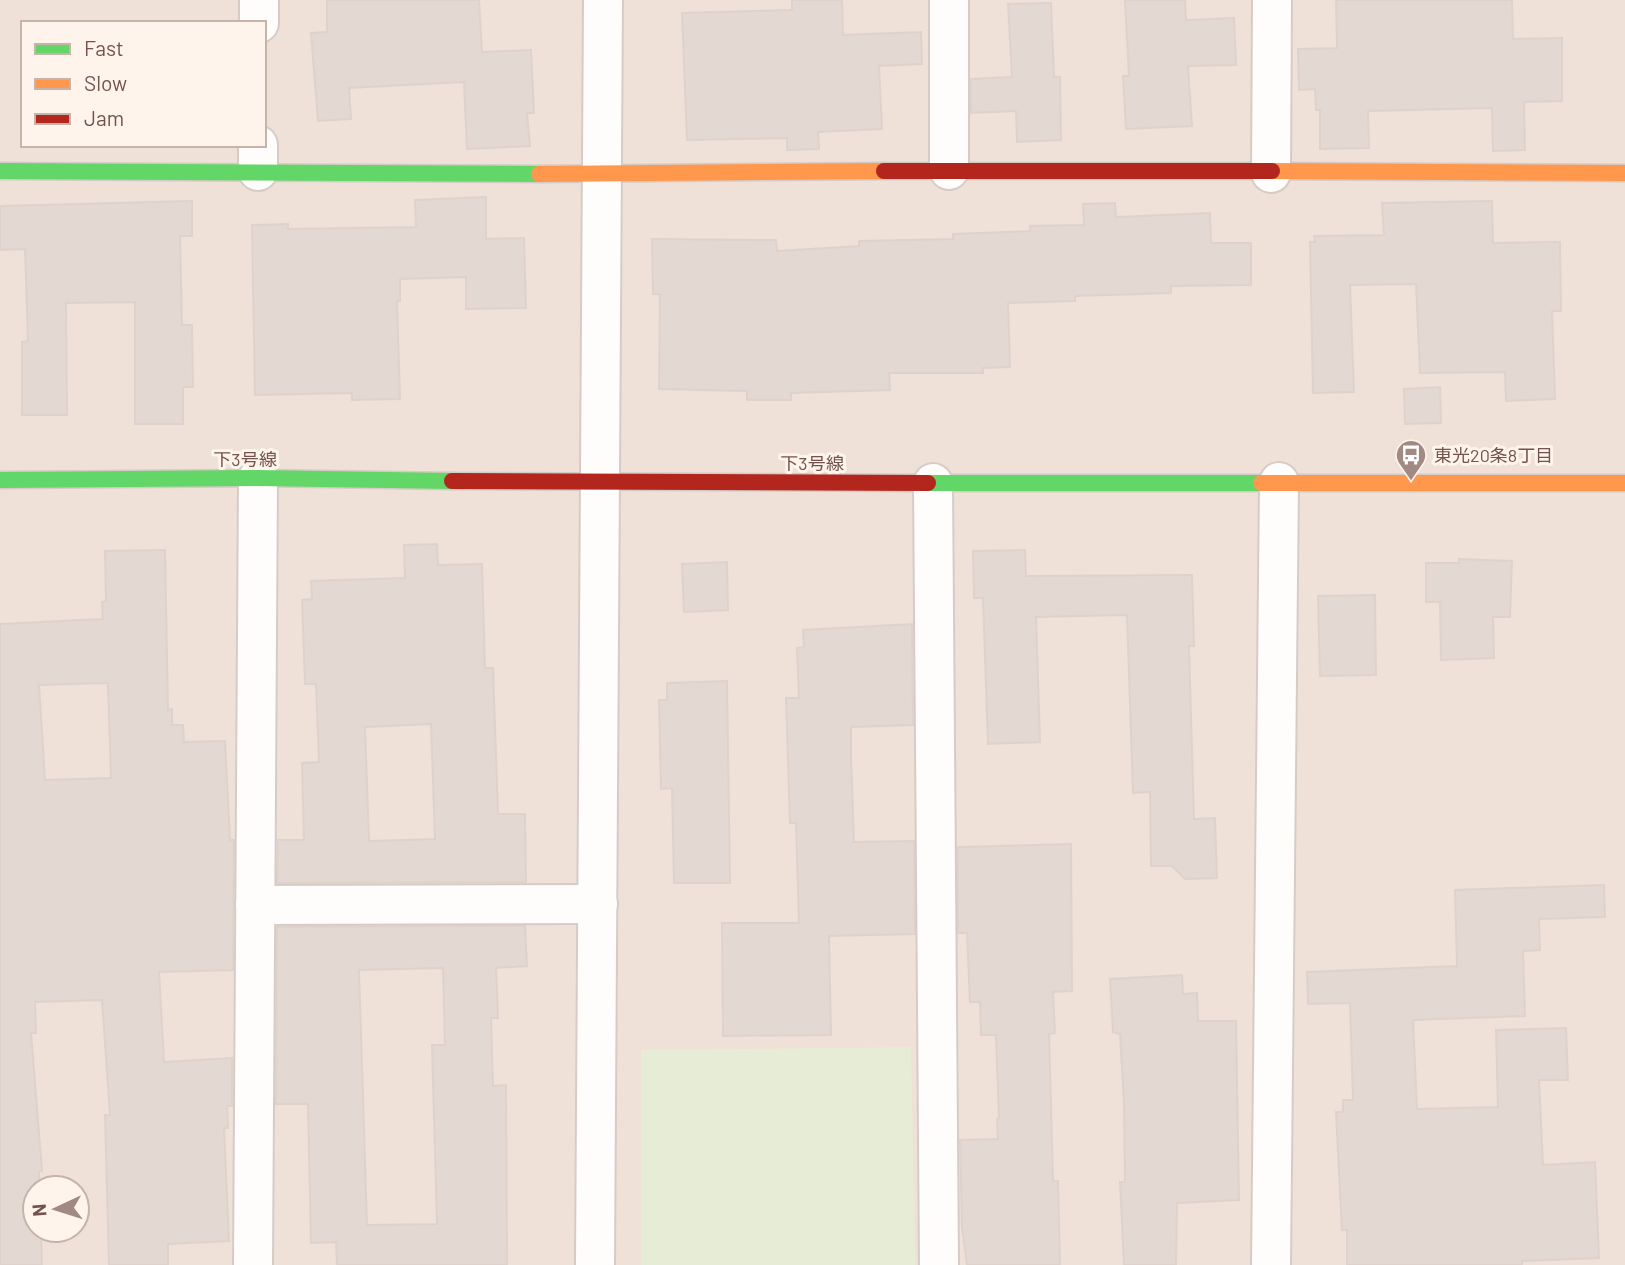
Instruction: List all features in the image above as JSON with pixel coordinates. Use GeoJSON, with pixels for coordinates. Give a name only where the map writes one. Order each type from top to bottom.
{"type":"FeatureCollection","features":[{"type":"Feature","properties":{"kind":"street"},"geometry":{"type":"LineString","coordinates":[[259,0],[259,21]]}},
{"type":"Feature","properties":{"kind":"street"},"geometry":{"type":"LineString","coordinates":[[595,1265],[603,0]]}},
{"type":"Feature","properties":{"kind":"street"},"geometry":{"type":"LineString","coordinates":[[949,0],[949,170]]}},
{"type":"Feature","properties":{"kind":"street"},"geometry":{"type":"LineString","coordinates":[[1271,173],[1272,0]]}},
{"type":"Feature","properties":{"kind":"street"},"geometry":{"type":"LineString","coordinates":[[0,171],[258,158],[603,174],[949,170],[1625,173]]}},
{"type":"Feature","properties":{"kind":"street"},"geometry":{"type":"LineString","coordinates":[[253,1265],[258,478]]}},
{"type":"Feature","properties":{"kind":"street","name":"下3号線"},"geometry":{"type":"LineString","coordinates":[[0,480],[258,478],[602,483],[1625,483]]}},
{"type":"Feature","properties":{"kind":"street"},"geometry":{"type":"LineString","coordinates":[[933,482],[939,1265]]}},
{"type":"Feature","properties":{"kind":"street"},"geometry":{"type":"LineString","coordinates":[[1271,1265],[1279,482]]}},
{"type":"Feature","properties":{"kind":"street"},"geometry":{"type":"LineString","coordinates":[[255,905],[598,904]]}},
{"type":"Feature","properties":{"kind":"shaded area"},"geometry":{"type":"Polygon","coordinates":[[[0,0],[1625,0],[1625,1265],[0,1265],[0,0]]]}},
{"type":"Feature","properties":{"kind":"green space"},"geometry":{"type":"Polygon","coordinates":[[[911,1047],[915,1265],[641,1265],[641,1050],[911,1047]]]}},
{"type":"Feature","properties":{"kind":"building"},"geometry":{"type":"Polygon","coordinates":[[[327,0],[479,0],[482,52],[531,50],[534,113],[527,113],[530,146],[467,149],[464,82],[349,88],[351,119],[318,121],[311,33],[327,32],[327,0]]]}},
{"type":"Feature","properties":{"kind":"building"},"geometry":{"type":"Polygon","coordinates":[[[792,0],[842,0],[843,35],[921,32],[922,64],[879,66],[882,129],[818,132],[819,149],[787,150],[787,138],[687,140],[682,13],[792,10],[792,0]]]}},
{"type":"Feature","properties":{"kind":"building"},"geometry":{"type":"Polygon","coordinates":[[[1125,0],[1185,0],[1186,20],[1234,18],[1236,65],[1188,66],[1192,126],[1126,129],[1123,76],[1129,76],[1125,0]]]}},
{"type":"Feature","properties":{"kind":"building"},"geometry":{"type":"Polygon","coordinates":[[[1336,0],[1512,0],[1513,39],[1562,38],[1562,101],[1524,102],[1525,150],[1493,151],[1492,108],[1368,111],[1369,148],[1320,149],[1320,110],[1316,110],[1315,89],[1299,90],[1298,49],[1337,48],[1336,0]]]}},
{"type":"Feature","properties":{"kind":"building"},"geometry":{"type":"Polygon","coordinates":[[[1051,3],[1054,77],[1060,77],[1061,140],[1017,142],[1016,111],[971,113],[971,79],[1012,77],[1008,4],[1051,3]]]}},
{"type":"Feature","properties":{"kind":"building"},"geometry":{"type":"Polygon","coordinates":[[[486,197],[486,239],[524,238],[526,308],[466,309],[466,277],[400,279],[400,301],[397,301],[400,399],[352,400],[352,393],[255,395],[252,225],[288,224],[288,229],[416,227],[415,200],[486,197]]]}},
{"type":"Feature","properties":{"kind":"building"},"geometry":{"type":"Polygon","coordinates":[[[192,201],[192,236],[180,236],[182,325],[192,325],[193,387],[183,387],[183,424],[135,424],[135,302],[66,303],[67,415],[22,415],[22,342],[28,341],[25,249],[0,250],[0,206],[192,201]]]}},
{"type":"Feature","properties":{"kind":"building"},"geometry":{"type":"Polygon","coordinates":[[[1492,201],[1493,243],[1560,242],[1561,311],[1552,311],[1555,399],[1506,401],[1505,372],[1420,373],[1416,284],[1350,285],[1354,392],[1313,393],[1310,242],[1315,242],[1314,236],[1384,235],[1382,203],[1492,201]]]}},
{"type":"Feature","properties":{"kind":"building"},"geometry":{"type":"Polygon","coordinates":[[[1115,203],[1116,217],[1210,213],[1211,243],[1251,243],[1251,285],[1171,286],[1171,293],[1075,296],[1075,301],[1008,303],[1010,367],[983,368],[983,373],[889,373],[890,390],[791,393],[791,400],[747,400],[747,391],[659,389],[660,294],[653,294],[652,239],[776,240],[777,251],[859,246],[859,241],[953,239],[953,234],[1030,231],[1030,226],[1084,225],[1083,204],[1115,203]]]}},
{"type":"Feature","properties":{"kind":"building"},"geometry":{"type":"Polygon","coordinates":[[[1440,387],[1441,423],[1405,424],[1404,389],[1440,387]]]}},
{"type":"Feature","properties":{"kind":"building"},"geometry":{"type":"Polygon","coordinates":[[[437,544],[438,565],[482,564],[485,668],[493,668],[498,814],[525,814],[526,882],[277,883],[278,840],[304,840],[302,763],[319,762],[316,684],[305,684],[302,600],[312,599],[311,581],[405,578],[404,545],[437,544]],[[431,724],[365,727],[369,841],[435,839],[431,724]]]}},
{"type":"Feature","properties":{"kind":"building"},"geometry":{"type":"Polygon","coordinates":[[[165,550],[168,710],[172,709],[172,725],[183,725],[184,742],[225,741],[230,840],[234,840],[233,970],[159,972],[164,1062],[232,1058],[232,1106],[227,1106],[228,1128],[224,1128],[229,1241],[168,1244],[168,1265],[109,1265],[105,1115],[110,1115],[102,1000],[35,1002],[36,1033],[31,1033],[42,1171],[39,1171],[39,1174],[21,1174],[21,1244],[41,1244],[42,1265],[0,1265],[0,624],[103,619],[102,602],[106,601],[105,551],[165,550]],[[108,683],[39,685],[45,780],[111,778],[108,683]]]}},
{"type":"Feature","properties":{"kind":"building"},"geometry":{"type":"Polygon","coordinates":[[[1025,550],[1026,576],[1192,575],[1194,646],[1189,646],[1194,819],[1215,818],[1217,878],[1185,879],[1172,866],[1151,866],[1150,792],[1133,793],[1127,615],[1036,617],[1040,742],[988,744],[983,598],[974,598],[973,551],[1025,550]]]}},
{"type":"Feature","properties":{"kind":"building"},"geometry":{"type":"Polygon","coordinates":[[[1459,559],[1512,561],[1510,617],[1493,617],[1494,658],[1441,660],[1440,602],[1426,602],[1426,563],[1459,563],[1459,559]]]}},
{"type":"Feature","properties":{"kind":"building"},"geometry":{"type":"Polygon","coordinates":[[[727,562],[728,610],[684,612],[682,564],[727,562]]]}},
{"type":"Feature","properties":{"kind":"building"},"geometry":{"type":"Polygon","coordinates":[[[1375,595],[1376,675],[1320,676],[1318,596],[1375,595]]]}},
{"type":"Feature","properties":{"kind":"building"},"geometry":{"type":"Polygon","coordinates":[[[912,624],[913,725],[851,727],[851,759],[854,842],[914,841],[915,934],[829,936],[831,1035],[723,1036],[722,923],[799,923],[796,823],[790,823],[786,698],[799,698],[797,648],[804,647],[803,630],[912,624]]]}},
{"type":"Feature","properties":{"kind":"building"},"geometry":{"type":"Polygon","coordinates":[[[727,681],[730,883],[674,883],[672,788],[661,789],[659,700],[667,700],[667,683],[727,681]]]}},
{"type":"Feature","properties":{"kind":"building"},"geometry":{"type":"Polygon","coordinates":[[[1071,844],[1072,991],[1053,992],[1055,1033],[1049,1034],[1053,1181],[1058,1181],[1060,1265],[967,1265],[962,1228],[960,1140],[998,1139],[999,1118],[996,1035],[981,1035],[980,1002],[970,1002],[967,933],[958,933],[958,847],[1071,844]]]}},
{"type":"Feature","properties":{"kind":"building"},"geometry":{"type":"Polygon","coordinates":[[[1604,885],[1605,917],[1539,919],[1540,950],[1523,951],[1525,1016],[1413,1020],[1417,1109],[1498,1107],[1496,1030],[1566,1028],[1568,1080],[1539,1080],[1543,1165],[1595,1162],[1599,1258],[1522,1261],[1522,1265],[1347,1265],[1347,1230],[1342,1230],[1336,1112],[1343,1112],[1343,1100],[1353,1100],[1350,1003],[1308,1004],[1307,972],[1457,966],[1455,890],[1604,885]]]}},
{"type":"Feature","properties":{"kind":"building"},"geometry":{"type":"Polygon","coordinates":[[[525,926],[527,966],[496,968],[498,1018],[491,1018],[493,1086],[506,1085],[507,1265],[337,1265],[336,1242],[311,1243],[308,1104],[276,1104],[277,927],[525,926]],[[443,968],[359,970],[367,1225],[437,1224],[432,1045],[445,1045],[443,968]]]}},
{"type":"Feature","properties":{"kind":"building"},"geometry":{"type":"Polygon","coordinates":[[[1182,975],[1183,994],[1197,993],[1198,1021],[1236,1021],[1239,1200],[1177,1203],[1176,1265],[1124,1265],[1120,1182],[1125,1182],[1124,1103],[1120,1034],[1113,1032],[1110,979],[1182,975]]]}},
{"type":"Feature","properties":{"kind":"traffic: fast"},"geometry":{"type":"LineString","coordinates":[[0,171],[539,174]]}},
{"type":"Feature","properties":{"kind":"traffic: fast"},"geometry":{"type":"LineString","coordinates":[[0,480],[258,478],[452,481]]}},
{"type":"Feature","properties":{"kind":"traffic: fast"},"geometry":{"type":"LineString","coordinates":[[928,483],[1261,483]]}},
{"type":"Feature","properties":{"kind":"traffic: slow"},"geometry":{"type":"LineString","coordinates":[[539,174],[884,171]]}},
{"type":"Feature","properties":{"kind":"traffic: slow"},"geometry":{"type":"LineString","coordinates":[[1272,171],[1625,173]]}},
{"type":"Feature","properties":{"kind":"traffic: slow"},"geometry":{"type":"LineString","coordinates":[[1261,483],[1625,483]]}},
{"type":"Feature","properties":{"kind":"traffic: jam"},"geometry":{"type":"LineString","coordinates":[[884,171],[1272,171]]}},
{"type":"Feature","properties":{"kind":"traffic: jam"},"geometry":{"type":"LineString","coordinates":[[452,481],[928,483]]}},
{"type":"Feature","properties":{"kind":"place","name":"東光20条8丁目"},"geometry":{"type":"Point","coordinates":[1411,482]}}]}
